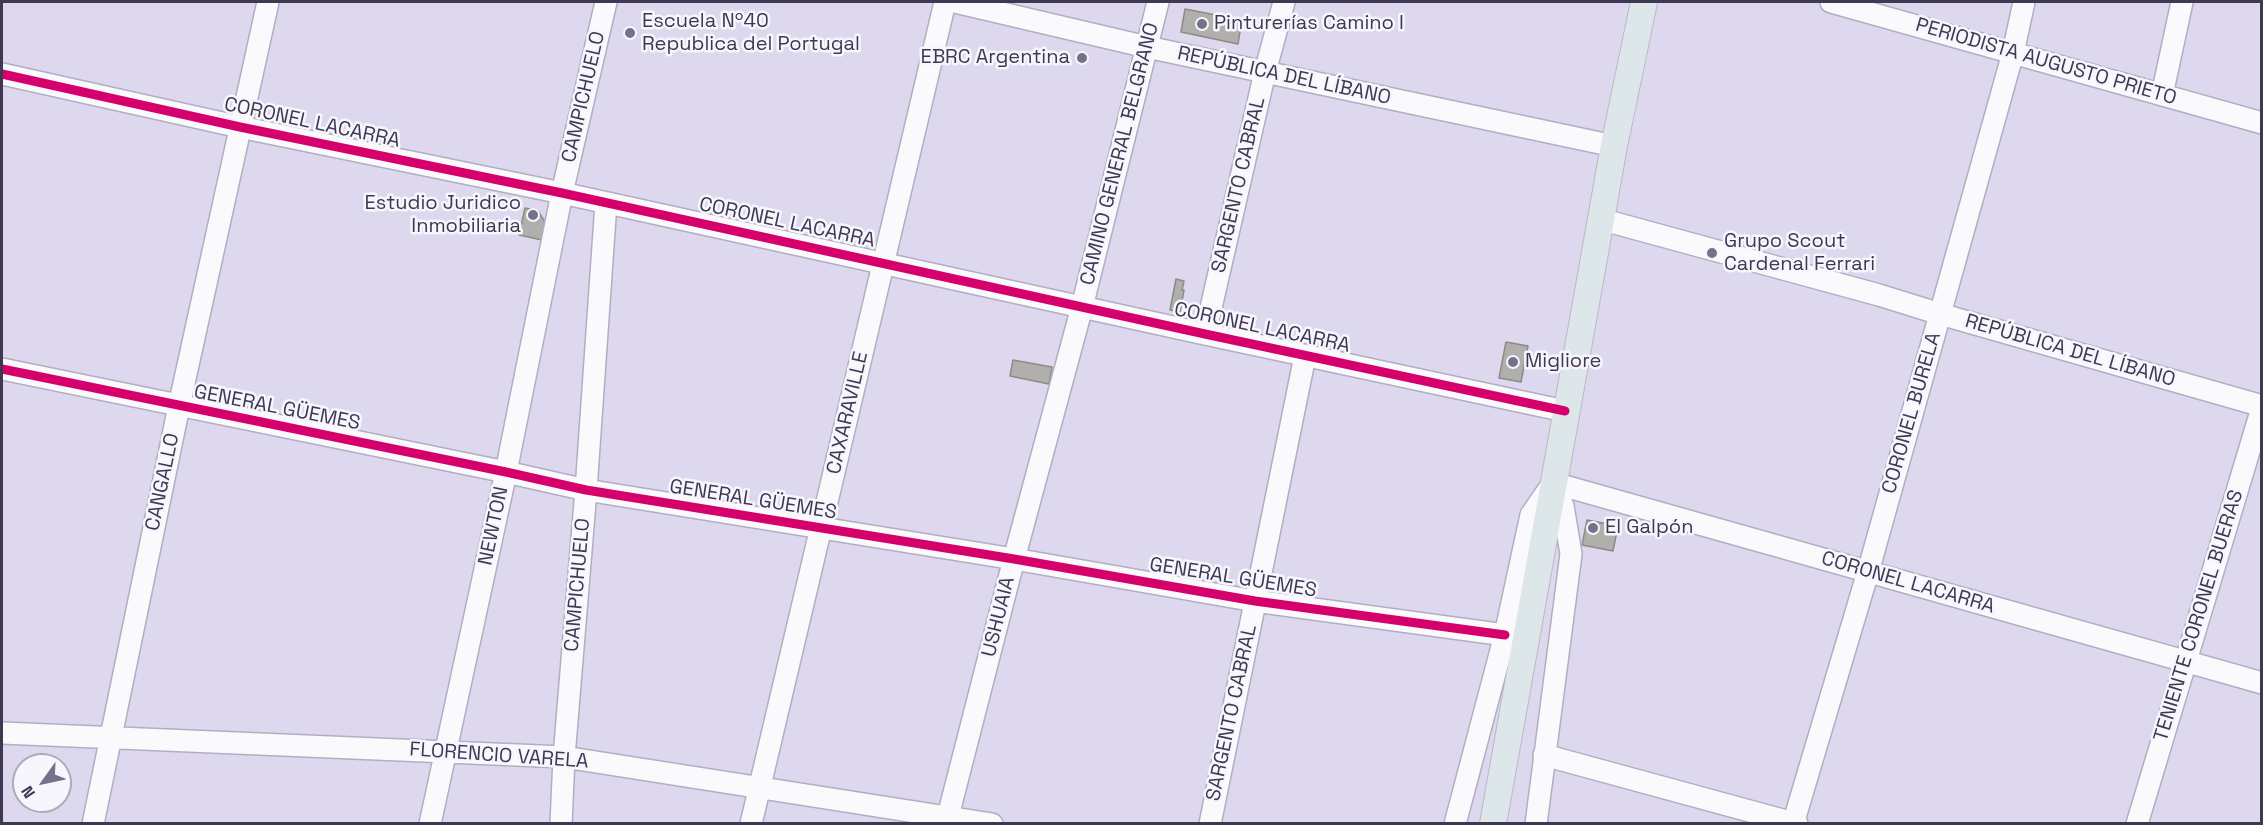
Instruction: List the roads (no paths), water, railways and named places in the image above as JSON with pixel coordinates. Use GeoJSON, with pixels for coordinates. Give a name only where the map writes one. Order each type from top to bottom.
{"type":"FeatureCollection","features":[{"type":"Feature","properties":{"kind":"main road"},"geometry":{"type":"LineString","coordinates":[[1493,824],[1600,219],[1644,2]]}},
{"type":"Feature","properties":{"kind":"street","name":"CANGALLO"},"geometry":{"type":"LineString","coordinates":[[93,824],[179,406],[268,2]]}},
{"type":"Feature","properties":{"kind":"street","name":"CAMPICHUELO"},"geometry":{"type":"LineString","coordinates":[[562,193],[606,2]]}},
{"type":"Feature","properties":{"kind":"street","name":"CAXARAVILLE"},"geometry":{"type":"LineString","coordinates":[[751,824],[945,2]]}},
{"type":"Feature","properties":{"kind":"street","name":"REPÚBLICA DEL LÍBANO"},"geometry":{"type":"LineString","coordinates":[[955,2],[1148,47],[1614,146]]}},
{"type":"Feature","properties":{"kind":"street","name":"CAMINO GENERAL BELGRANO"},"geometry":{"type":"LineString","coordinates":[[1082,307],[1158,2]]}},
{"type":"Feature","properties":{"kind":"street","name":"SARGENTO CABRAL"},"geometry":{"type":"LineString","coordinates":[[1205,334],[1265,72],[1284,2]]}},
{"type":"Feature","properties":{"kind":"street","name":"PERIODISTA AUGUSTO PRIETO"},"geometry":{"type":"LineString","coordinates":[[1830,2],[2262,123]]}},
{"type":"Feature","properties":{"kind":"street","name":"CORONEL BURELA"},"geometry":{"type":"LineString","coordinates":[[1795,823],[1868,572],[2013,53],[2024,2]]}},
{"type":"Feature","properties":{"kind":"street"},"geometry":{"type":"LineString","coordinates":[[2162,95],[2182,2]]}},
{"type":"Feature","properties":{"kind":"street","name":"CORONEL LACARRA"},"geometry":{"type":"LineString","coordinates":[[2,74],[240,127],[883,262],[1565,411]]}},
{"type":"Feature","properties":{"kind":"street","name":"NEWTON"},"geometry":{"type":"LineString","coordinates":[[430,824],[506,472],[562,193]]}},
{"type":"Feature","properties":{"kind":"street","name":"CAMPICHUELO"},"geometry":{"type":"LineString","coordinates":[[561,824],[564,757],[606,203]]}},
{"type":"Feature","properties":{"kind":"street","name":"REPÚBLICA DEL LÍBANO"},"geometry":{"type":"LineString","coordinates":[[1600,219],[1879,295],[2262,407]]}},
{"type":"Feature","properties":{"kind":"street","name":"USHUAIA"},"geometry":{"type":"LineString","coordinates":[[947,820],[1082,307]]}},
{"type":"Feature","properties":{"kind":"street","name":"SARGENTO CABRAL"},"geometry":{"type":"LineString","coordinates":[[1210,824],[1305,356]]}},
{"type":"Feature","properties":{"kind":"street","name":"GENERAL GÜEMES"},"geometry":{"type":"LineString","coordinates":[[2,369],[586,490],[822,530],[1014,559],[1255,601],[1505,635]]}},
{"type":"Feature","properties":{"kind":"street","name":"TENIENTE CORONEL BUERAS"},"geometry":{"type":"LineString","coordinates":[[2137,824],[2262,407]]}},
{"type":"Feature","properties":{"kind":"street","name":"CORONEL LACARRA"},"geometry":{"type":"LineString","coordinates":[[1554,483],[2262,683]]}},
{"type":"Feature","properties":{"kind":"street"},"geometry":{"type":"LineString","coordinates":[[1455,824],[1505,635],[1531,515],[1554,483]]}},
{"type":"Feature","properties":{"kind":"street"},"geometry":{"type":"LineString","coordinates":[[1536,824],[1571,554],[1563,506],[1554,483]]}},
{"type":"Feature","properties":{"kind":"street","name":"FLORENCIO VARELA"},"geometry":{"type":"LineString","coordinates":[[2,733],[564,757],[760,786],[947,820],[992,824]]}},
{"type":"Feature","properties":{"kind":"street"},"geometry":{"type":"LineString","coordinates":[[1544,755],[1795,823]]}},
{"type":"Feature","properties":{"kind":"place","name":"Pinturerías Camino I"},"geometry":{"type":"Point","coordinates":[1202,24]}},
{"type":"Feature","properties":{"kind":"place","name":"Escuela Nº40 Republica del Portugal"},"geometry":{"type":"Point","coordinates":[630,33]}},
{"type":"Feature","properties":{"kind":"place","name":"EBRC Argentina"},"geometry":{"type":"Point","coordinates":[1082,58]}},
{"type":"Feature","properties":{"kind":"place","name":"Estudio Juridico Inmobiliaria"},"geometry":{"type":"Point","coordinates":[533,215]}},
{"type":"Feature","properties":{"kind":"place","name":"Grupo Scout Cardenal Ferrari"},"geometry":{"type":"Point","coordinates":[1712,253]}},
{"type":"Feature","properties":{"kind":"place","name":"Migliore"},"geometry":{"type":"Point","coordinates":[1513,362]}},
{"type":"Feature","properties":{"kind":"place","name":"El Galpón"},"geometry":{"type":"Point","coordinates":[1593,528]}}]}
